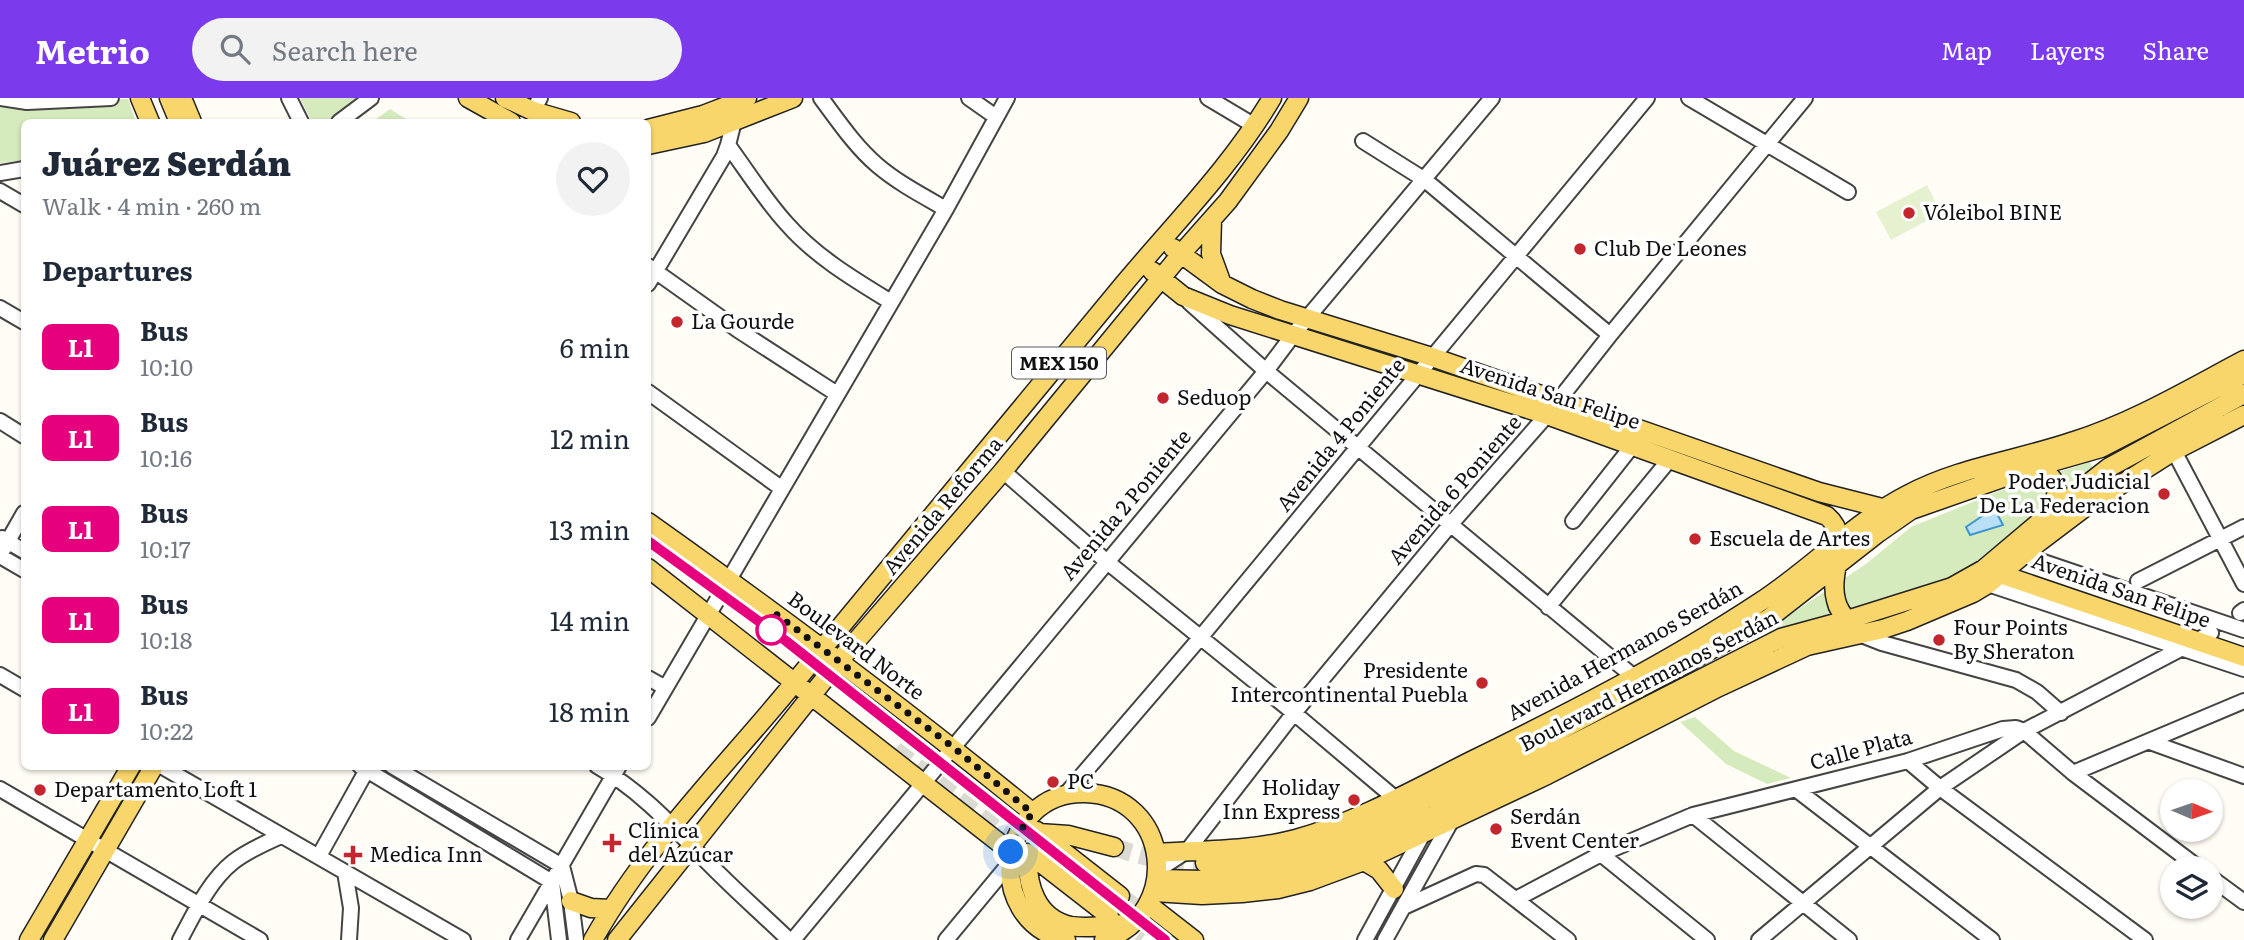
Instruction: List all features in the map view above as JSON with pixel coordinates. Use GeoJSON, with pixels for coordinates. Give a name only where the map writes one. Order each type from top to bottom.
{"type":"FeatureCollection","features":[{"type":"Feature","properties":{"kind":"main road"},"geometry":{"type":"LineString","coordinates":[[131,98],[140,119]]}},
{"type":"Feature","properties":{"kind":"main road"},"geometry":{"type":"LineString","coordinates":[[140,98],[149,119]]}},
{"type":"Feature","properties":{"kind":"main road"},"geometry":{"type":"LineString","coordinates":[[169,98],[177,119]]}},
{"type":"Feature","properties":{"kind":"main road"},"geometry":{"type":"LineString","coordinates":[[182,98],[191,119]]}},
{"type":"Feature","properties":{"kind":"main road"},"geometry":{"type":"LineString","coordinates":[[468,98],[502,119]]}},
{"type":"Feature","properties":{"kind":"main road"},"geometry":{"type":"LineString","coordinates":[[651,128],[793,98]]}},
{"type":"Feature","properties":{"kind":"main road","name":"Avenida Reforma"},"geometry":{"type":"LineString","coordinates":[[593,940],[610,909],[674,825],[1162,240],[1255,126],[1272,98]]}},
{"type":"Feature","properties":{"kind":"main road","name":"Avenida Reforma"},"geometry":{"type":"LineString","coordinates":[[617,940],[839,661],[1003,471],[1212,220],[1253,168],[1300,98]]}},
{"type":"Feature","properties":{"kind":"main road"},"geometry":{"type":"LineString","coordinates":[[508,119],[512,100],[562,119]]}},
{"type":"Feature","properties":{"kind":"main road"},"geometry":{"type":"LineString","coordinates":[[651,144],[692,136],[737,108]]}},
{"type":"Feature","properties":{"kind":"main road"},"geometry":{"type":"LineString","coordinates":[[1212,220],[1212,254],[1222,284]]}},
{"type":"Feature","properties":{"kind":"main road","name":"Avenida San Felipe"},"geometry":{"type":"LineString","coordinates":[[1162,240],[1222,284],[1252,299],[1433,357],[1553,408],[1633,446],[1827,516],[1836,524],[1840,541]]}},
{"type":"Feature","properties":{"kind":"main road","name":"Avenida San Felipe"},"geometry":{"type":"LineString","coordinates":[[1141,263],[1183,296],[1230,315],[1418,374],[1553,408],[1819,492],[1882,509],[1911,510]]}},
{"type":"Feature","properties":{"kind":"main road","name":"Avenida Hermanos Serdán"},"geometry":{"type":"LineString","coordinates":[[1405,804],[1422,787],[1638,682],[1675,654],[1763,600],[1882,509],[1928,484],[2117,426],[2244,360]]}},
{"type":"Feature","properties":{"kind":"main road","name":"Boulevard Hermanos Serdán"},"geometry":{"type":"LineString","coordinates":[[1155,880],[1204,880],[1289,872],[1343,855],[1434,815],[1457,793],[1507,760],[1638,682],[1667,673],[1768,619],[1911,510],[2011,474],[2101,448],[2244,374]]}},
{"type":"Feature","properties":{"kind":"main road"},"geometry":{"type":"LineString","coordinates":[[1034,394],[1052,410]]}},
{"type":"Feature","properties":{"kind":"main road","name":"Boulevard Hermanos Serdán"},"geometry":{"type":"LineString","coordinates":[[1205,863],[1269,858],[1338,839],[1405,804],[1457,793],[1764,645],[1798,632],[1852,627],[2001,566],[2048,515],[2108,468],[2244,394]]}},
{"type":"Feature","properties":{"kind":"main road"},"geometry":{"type":"LineString","coordinates":[[2001,566],[2084,508],[2174,451],[2244,415]]}},
{"type":"Feature","properties":{"kind":"main road"},"geometry":{"type":"LineString","coordinates":[[1987,465],[2011,474]]}},
{"type":"Feature","properties":{"kind":"main road"},"geometry":{"type":"LineString","coordinates":[[2031,468],[2047,474],[2056,484],[2056,501],[2048,515]]}},
{"type":"Feature","properties":{"kind":"main road"},"geometry":{"type":"LineString","coordinates":[[1758,491],[1765,473]]}},
{"type":"Feature","properties":{"kind":"main road","name":"Boulevard Norte"},"geometry":{"type":"LineString","coordinates":[[651,524],[729,579],[953,747],[1036,826],[1120,896]]}},
{"type":"Feature","properties":{"kind":"main road"},"geometry":{"type":"LineString","coordinates":[[1155,880],[1202,895],[1278,889],[1310,881],[1423,834],[1796,650],[1852,627],[1836,601],[1834,582],[1840,541]]}},
{"type":"Feature","properties":{"kind":"main road","name":"Avenida San Felipe"},"geometry":{"type":"LineString","coordinates":[[2001,566],[2244,657]]}},
{"type":"Feature","properties":{"kind":"main road"},"geometry":{"type":"LineString","coordinates":[[651,570],[1016,856],[1109,916]]}},
{"type":"Feature","properties":{"kind":"main road","name":"Avenida San Felipe"},"geometry":{"type":"LineString","coordinates":[[2196,641],[2244,645]]}},
{"type":"Feature","properties":{"kind":"main road"},"geometry":{"type":"LineString","coordinates":[[1667,673],[1675,654],[1697,657]]}},
{"type":"Feature","properties":{"kind":"main road"},"geometry":{"type":"LineString","coordinates":[[29,940],[129,770]]}},
{"type":"Feature","properties":{"kind":"main road"},"geometry":{"type":"LineString","coordinates":[[54,940],[152,770]]}},
{"type":"Feature","properties":{"kind":"main road"},"geometry":{"type":"LineString","coordinates":[[1066,940],[1036,925],[1021,908],[1012,887],[1016,838],[1036,826],[1048,802],[1065,795],[1085,793],[1105,796],[1123,804],[1139,817],[1150,834],[1155,880],[1195,940]]}},
{"type":"Feature","properties":{"kind":"main road"},"geometry":{"type":"LineString","coordinates":[[1113,939],[1134,923],[1155,880],[1187,851],[1252,847],[1292,839],[1405,804]]}},
{"type":"Feature","properties":{"kind":"main road"},"geometry":{"type":"LineString","coordinates":[[1036,826],[1114,847]]}},
{"type":"Feature","properties":{"kind":"main road"},"geometry":{"type":"LineString","coordinates":[[1016,856],[1027,869],[1030,887],[1038,905],[1051,918],[1068,926],[1084,927],[1134,923]]}},
{"type":"Feature","properties":{"kind":"main road"},"geometry":{"type":"LineString","coordinates":[[1364,860],[1379,870],[1394,889]]}},
{"type":"Feature","properties":{"kind":"main road"},"geometry":{"type":"LineString","coordinates":[[570,901],[590,908],[610,909]]}},
{"type":"Feature","properties":{"kind":"street"},"geometry":{"type":"LineString","coordinates":[[0,98],[27,102],[111,98]]}},
{"type":"Feature","properties":{"kind":"street"},"geometry":{"type":"LineString","coordinates":[[289,98],[300,119]]}},
{"type":"Feature","properties":{"kind":"street"},"geometry":{"type":"LineString","coordinates":[[343,119],[371,98]]}},
{"type":"Feature","properties":{"kind":"street"},"geometry":{"type":"LineString","coordinates":[[821,98],[852,139],[878,165],[911,189],[946,209]]}},
{"type":"Feature","properties":{"kind":"street"},"geometry":{"type":"LineString","coordinates":[[969,98],[996,117]]}},
{"type":"Feature","properties":{"kind":"street"},"geometry":{"type":"LineString","coordinates":[[651,712],[946,209],[1007,98]]}},
{"type":"Feature","properties":{"kind":"street"},"geometry":{"type":"LineString","coordinates":[[1208,98],[1255,126]]}},
{"type":"Feature","properties":{"kind":"street","name":"Avenida 2 Poniente"},"geometry":{"type":"LineString","coordinates":[[791,940],[1492,98]]}},
{"type":"Feature","properties":{"kind":"street","name":"Avenida 4 Poniente"},"geometry":{"type":"LineString","coordinates":[[1065,795],[1200,638],[1647,98]]}},
{"type":"Feature","properties":{"kind":"street"},"geometry":{"type":"LineString","coordinates":[[1689,98],[1848,192]]}},
{"type":"Feature","properties":{"kind":"street","name":"Avenida 6 Poniente"},"geometry":{"type":"LineString","coordinates":[[1187,851],[1294,713],[1553,408],[1609,335],[1805,98]]}},
{"type":"Feature","properties":{"kind":"street"},"geometry":{"type":"LineString","coordinates":[[651,272],[724,156],[737,108]]}},
{"type":"Feature","properties":{"kind":"street"},"geometry":{"type":"LineString","coordinates":[[1363,141],[1425,180],[1609,335]]}},
{"type":"Feature","properties":{"kind":"street"},"geometry":{"type":"LineString","coordinates":[[728,145],[787,224],[819,254],[891,302]]}},
{"type":"Feature","properties":{"kind":"street"},"geometry":{"type":"LineString","coordinates":[[0,173],[21,170]]}},
{"type":"Feature","properties":{"kind":"street"},"geometry":{"type":"LineString","coordinates":[[0,191],[21,203]]}},
{"type":"Feature","properties":{"kind":"street"},"geometry":{"type":"LineString","coordinates":[[651,275],[837,394]]}},
{"type":"Feature","properties":{"kind":"street"},"geometry":{"type":"LineString","coordinates":[[1183,296],[1266,371],[1638,682]]}},
{"type":"Feature","properties":{"kind":"street"},"geometry":{"type":"LineString","coordinates":[[0,308],[21,320]]}},
{"type":"Feature","properties":{"kind":"street"},"geometry":{"type":"LineString","coordinates":[[651,394],[781,488]]}},
{"type":"Feature","properties":{"kind":"street"},"geometry":{"type":"LineString","coordinates":[[0,421],[21,434]]}},
{"type":"Feature","properties":{"kind":"street"},"geometry":{"type":"LineString","coordinates":[[1573,521],[1633,446]]}},
{"type":"Feature","properties":{"kind":"street"},"geometry":{"type":"LineString","coordinates":[[2174,451],[2244,584]]}},
{"type":"Feature","properties":{"kind":"street"},"geometry":{"type":"LineString","coordinates":[[1548,607],[1670,459]]}},
{"type":"Feature","properties":{"kind":"street"},"geometry":{"type":"LineString","coordinates":[[1003,471],[1106,561],[1405,804]]}},
{"type":"Feature","properties":{"kind":"street"},"geometry":{"type":"LineString","coordinates":[[21,517],[4,539],[0,556],[21,568]]}},
{"type":"Feature","properties":{"kind":"street"},"geometry":{"type":"LineString","coordinates":[[2138,581],[2244,527]]}},
{"type":"Feature","properties":{"kind":"street"},"geometry":{"type":"LineString","coordinates":[[4,539],[21,549]]}},
{"type":"Feature","properties":{"kind":"street","name":"Avenida San Felipe"},"geometry":{"type":"LineString","coordinates":[[2001,566],[2244,630]]}},
{"type":"Feature","properties":{"kind":"street"},"geometry":{"type":"LineString","coordinates":[[1852,627],[1882,643],[2016,680],[2037,692],[2061,713]]}},
{"type":"Feature","properties":{"kind":"street","name":"Avenida San Felipe"},"geometry":{"type":"LineString","coordinates":[[2196,641],[2244,670]]}},
{"type":"Feature","properties":{"kind":"street","name":"Calle Plata"},"geometry":{"type":"LineString","coordinates":[[1516,899],[1601,854],[1693,815],[1908,761],[2003,729],[2024,732],[2196,641]]}},
{"type":"Feature","properties":{"kind":"street"},"geometry":{"type":"LineString","coordinates":[[0,675],[21,687]]}},
{"type":"Feature","properties":{"kind":"street"},"geometry":{"type":"LineString","coordinates":[[651,680],[664,687]]}},
{"type":"Feature","properties":{"kind":"street"},"geometry":{"type":"LineString","coordinates":[[2073,773],[2244,701]]}},
{"type":"Feature","properties":{"kind":"street"},"geometry":{"type":"LineString","coordinates":[[1759,940],[1941,788],[2024,732],[2073,773],[2183,856]]}},
{"type":"Feature","properties":{"kind":"street"},"geometry":{"type":"LineString","coordinates":[[2150,742],[2244,776]]}},
{"type":"Feature","properties":{"kind":"street"},"geometry":{"type":"LineString","coordinates":[[1908,761],[2144,940]]}},
{"type":"Feature","properties":{"kind":"street"},"geometry":{"type":"LineString","coordinates":[[168,770],[463,940]]}},
{"type":"Feature","properties":{"kind":"street"},"geometry":{"type":"LineString","coordinates":[[319,856],[364,770]]}},
{"type":"Feature","properties":{"kind":"street"},"geometry":{"type":"LineString","coordinates":[[368,770],[552,882]]}},
{"type":"Feature","properties":{"kind":"street"},"geometry":{"type":"LineString","coordinates":[[399,770],[562,866],[576,940]]}},
{"type":"Feature","properties":{"kind":"street"},"geometry":{"type":"LineString","coordinates":[[518,940],[616,771],[791,940]]}},
{"type":"Feature","properties":{"kind":"street"},"geometry":{"type":"LineString","coordinates":[[0,789],[260,940]]}},
{"type":"Feature","properties":{"kind":"street"},"geometry":{"type":"LineString","coordinates":[[1797,790],[1992,940]]}},
{"type":"Feature","properties":{"kind":"street"},"geometry":{"type":"LineString","coordinates":[[1385,940],[1452,820],[1457,793]]}},
{"type":"Feature","properties":{"kind":"street"},"geometry":{"type":"LineString","coordinates":[[1365,940],[1434,815]]}},
{"type":"Feature","properties":{"kind":"street"},"geometry":{"type":"LineString","coordinates":[[1693,815],[1849,940]]}},
{"type":"Feature","properties":{"kind":"street"},"geometry":{"type":"LineString","coordinates":[[180,940],[222,872],[233,862],[281,836]]}},
{"type":"Feature","properties":{"kind":"street"},"geometry":{"type":"LineString","coordinates":[[1601,854],[1707,940]]}},
{"type":"Feature","properties":{"kind":"street"},"geometry":{"type":"LineString","coordinates":[[946,940],[1016,856]]}},
{"type":"Feature","properties":{"kind":"street"},"geometry":{"type":"LineString","coordinates":[[345,872],[352,923],[348,940]]}},
{"type":"Feature","properties":{"kind":"street"},"geometry":{"type":"LineString","coordinates":[[1406,906],[1476,874],[1484,875],[1568,940]]}},
{"type":"Feature","properties":{"kind":"street"},"geometry":{"type":"LineString","coordinates":[[552,882],[559,940]]}},
{"type":"Feature","properties":{"kind":"street"},"geometry":{"type":"LineString","coordinates":[[2223,887],[2244,902]]}},
{"type":"Feature","properties":{"kind":"green space"},"geometry":{"type":"Polygon","coordinates":[[[300,98],[362,98],[334,119],[310,119],[300,98]]]}},
{"type":"Feature","properties":{"kind":"green space"},"geometry":{"type":"Polygon","coordinates":[[[128,99],[135,119],[21,119],[21,160],[0,163],[0,101],[128,99]]]}},
{"type":"Feature","properties":{"kind":"green space"},"geometry":{"type":"Polygon","coordinates":[[[390,109],[406,119],[376,119],[390,109]]]}},
{"type":"Feature","properties":{"kind":"green space","name":"Vóleibol BINE"},"geometry":{"type":"Polygon","coordinates":[[[1927,185],[1941,213],[1891,240],[1876,212],[1927,185]]]}},
{"type":"Feature","properties":{"kind":"green space"},"geometry":{"type":"Polygon","coordinates":[[[2090,462],[2094,471],[1969,570],[1876,606],[1767,638],[1767,630],[1866,564],[1911,527],[2007,488],[2090,462]]]}},
{"type":"Feature","properties":{"kind":"green space"},"geometry":{"type":"Polygon","coordinates":[[[1695,717],[1734,751],[1791,778],[1767,784],[1726,764],[1680,722],[1695,717]]]}},
{"type":"Feature","properties":{"kind":"green space"},"geometry":{"type":"Polygon","coordinates":[[[137,770],[145,770],[107,833],[103,829],[137,770]]]}},
{"type":"Feature","properties":{"kind":"green space"},"geometry":{"type":"Polygon","coordinates":[[[86,857],[90,859],[45,940],[37,940],[86,857]]]}},
{"type":"Feature","properties":{"kind":"water"},"geometry":{"type":"Polygon","coordinates":[[[1994,508],[2003,525],[1970,535],[1966,527],[1994,508]]]}},
{"type":"Feature","properties":{"kind":"tunnel"},"geometry":{"type":"LineString","coordinates":[[824,660],[1037,831]]}},
{"type":"Feature","properties":{"kind":"tunnel"},"geometry":{"type":"LineString","coordinates":[[895,750],[1025,851]]}},
{"type":"Feature","properties":{"kind":"tunnel"},"geometry":{"type":"LineString","coordinates":[[1114,847],[1159,859],[1205,863]]}},
{"type":"Feature","properties":{"kind":"tunnel"},"geometry":{"type":"LineString","coordinates":[[1120,896],[1165,930]]}},
{"type":"Feature","properties":{"kind":"tunnel"},"geometry":{"type":"LineString","coordinates":[[1115,921],[1141,940]]}},
{"type":"Feature","properties":{"kind":"bus line","name":"L1"},"geometry":{"type":"LineString","coordinates":[[651,543],[786,641],[1165,940]]}},
{"type":"Feature","properties":{"kind":"place","name":"Vóleibol BINE"},"geometry":{"type":"Point","coordinates":[1909,213]}},
{"type":"Feature","properties":{"kind":"place","name":"Club De Leones"},"geometry":{"type":"Point","coordinates":[1580,249]}},
{"type":"Feature","properties":{"kind":"place","name":"La Gourde"},"geometry":{"type":"Point","coordinates":[677,322]}},
{"type":"Feature","properties":{"kind":"place","name":"Seduop"},"geometry":{"type":"Point","coordinates":[1163,398]}},
{"type":"Feature","properties":{"kind":"place","name":"Poder Judicial De La Federacion"},"geometry":{"type":"Point","coordinates":[2164,494]}},
{"type":"Feature","properties":{"kind":"place","name":"Escuela de Artes"},"geometry":{"type":"Point","coordinates":[1695,539]}},
{"type":"Feature","properties":{"kind":"place","name":"Four Points By Sheraton"},"geometry":{"type":"Point","coordinates":[1939,640]}},
{"type":"Feature","properties":{"kind":"place","name":"Presidente Intercontinental Puebla"},"geometry":{"type":"Point","coordinates":[1482,683]}},
{"type":"Feature","properties":{"kind":"place","name":"PC"},"geometry":{"type":"Point","coordinates":[1053,782]}},
{"type":"Feature","properties":{"kind":"place","name":"Departamento Loft 1"},"geometry":{"type":"Point","coordinates":[40,790]}},
{"type":"Feature","properties":{"kind":"place","name":"Holiday Inn Express"},"geometry":{"type":"Point","coordinates":[1354,800]}},
{"type":"Feature","properties":{"kind":"place","name":"Serdán Event Center"},"geometry":{"type":"Point","coordinates":[1496,829]}},
{"type":"Feature","properties":{"kind":"place","name":"Clínica del Azúcar"},"geometry":{"type":"Point","coordinates":[612,843]}},
{"type":"Feature","properties":{"kind":"place","name":"Medica Inn"},"geometry":{"type":"Point","coordinates":[353,855]}},
{"type":"Feature","properties":{"kind":"route"},"geometry":{"type":"LineString","coordinates":[[771,630],[772,611],[953,747],[1032,813],[1016,838],[1011,852]]}}]}
